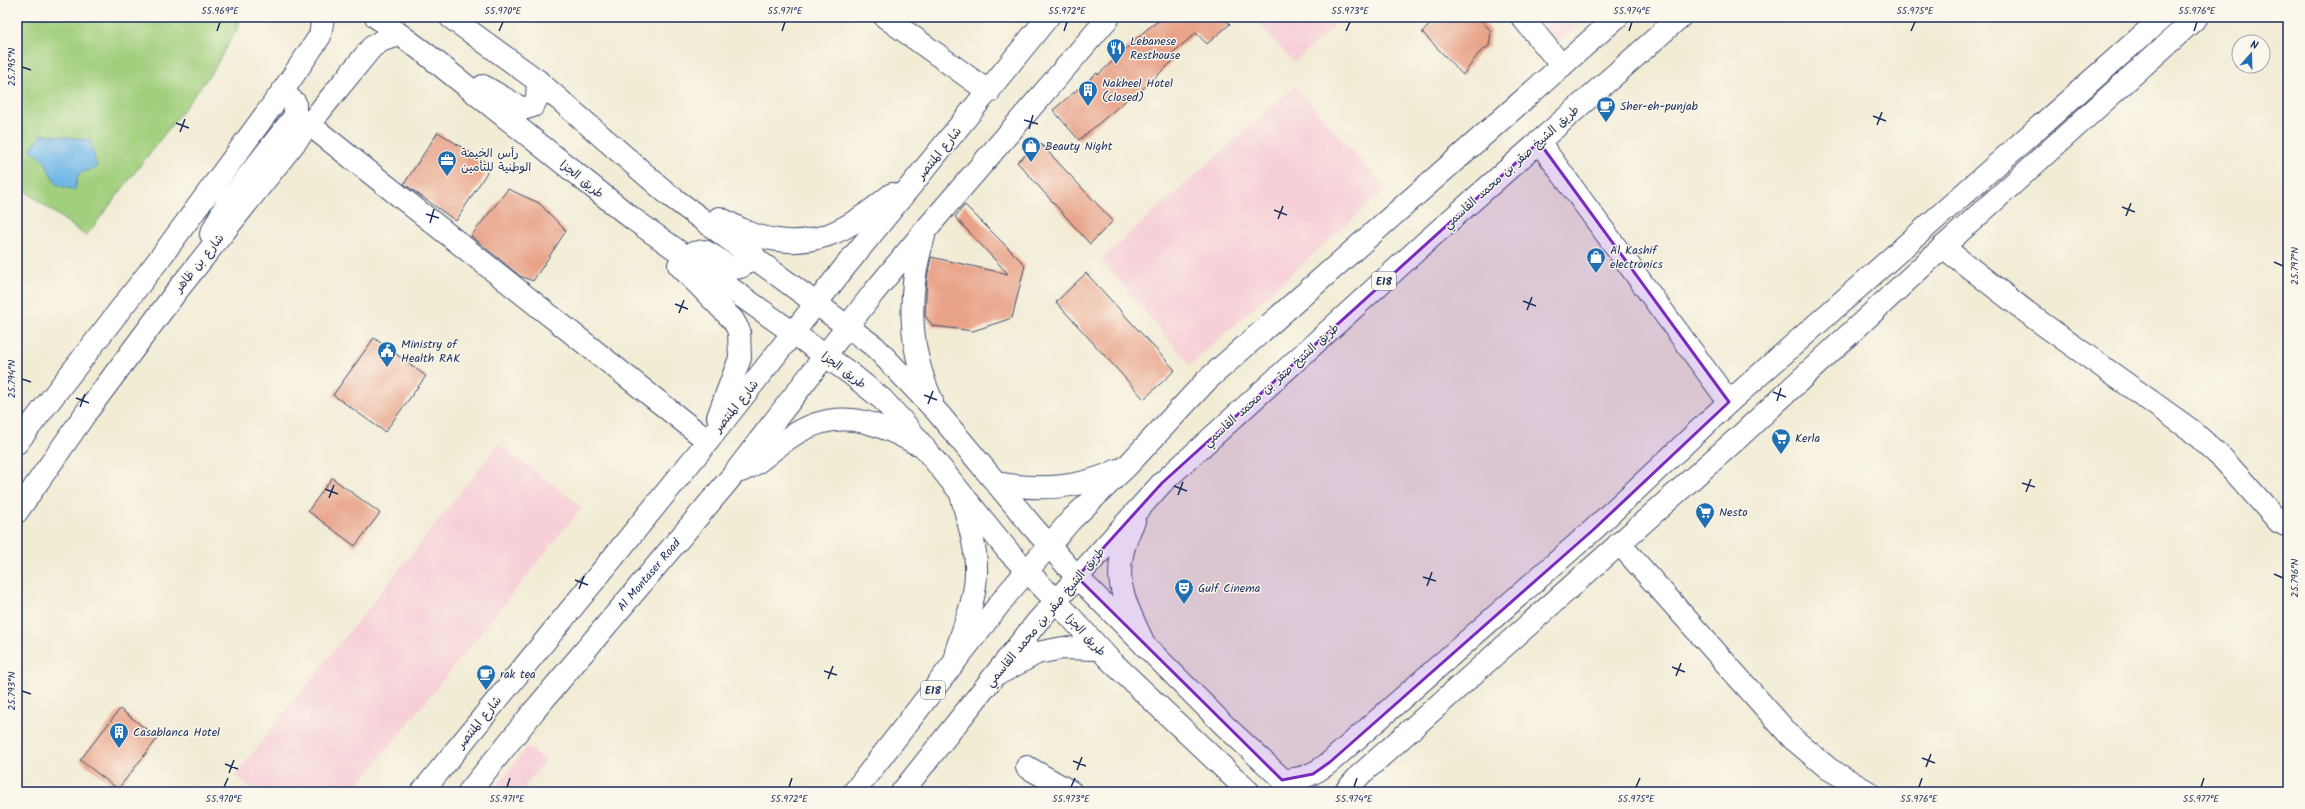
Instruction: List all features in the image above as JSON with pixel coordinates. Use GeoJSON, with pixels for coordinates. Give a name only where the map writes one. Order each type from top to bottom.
{"type":"FeatureCollection","features":[{"type":"Feature","properties":{"kind":"main road"},"geometry":{"type":"LineString","coordinates":[[17,443],[136,289],[282,92],[320,36],[324,17]]}},
{"type":"Feature","properties":{"kind":"main road","name":"طريق الجزا"},"geometry":{"type":"LineString","coordinates":[[376,17],[425,53],[633,219],[687,259],[826,356],[882,399],[925,448],[961,494],[1027,571],[1056,601],[1098,649],[1240,789]]}},
{"type":"Feature","properties":{"kind":"main road"},"geometry":{"type":"LineString","coordinates":[[450,17],[538,81],[669,195],[754,255],[875,347],[938,413],[1077,577],[1145,646],[1289,786],[1293,780],[1313,774],[1366,730],[1593,530],[1729,402],[2164,17]]}},
{"type":"Feature","properties":{"kind":"main road"},"geometry":{"type":"LineString","coordinates":[[885,17],[989,92]]}},
{"type":"Feature","properties":{"kind":"main road","name":"شارع المنتصر"},"geometry":{"type":"LineString","coordinates":[[422,792],[708,441],[1048,17]]}},
{"type":"Feature","properties":{"kind":"main road"},"geometry":{"type":"LineString","coordinates":[[826,356],[926,228],[1109,17]]}},
{"type":"Feature","properties":{"kind":"main road"},"geometry":{"type":"LineString","coordinates":[[1522,17],[1562,66]]}},
{"type":"Feature","properties":{"kind":"main road","name":"E18"},"geometry":{"type":"LineString","coordinates":[[854,792],[952,664],[1027,571],[1071,520],[1128,465],[1207,380],[1618,17]]}},
{"type":"Feature","properties":{"kind":"main road","name":"طريق الشيخ صقر بن محمد القاسمي"},"geometry":{"type":"LineString","coordinates":[[902,792],[1056,601],[1143,502],[1162,483],[1428,240],[1680,17]]}},
{"type":"Feature","properties":{"kind":"main road"},"geometry":{"type":"LineString","coordinates":[[1345,792],[1360,775],[1739,437],[1943,247],[2197,17]]}},
{"type":"Feature","properties":{"kind":"main road","name":"شارع بن ظاهر"},"geometry":{"type":"LineString","coordinates":[[17,512],[88,410],[206,254],[372,47],[383,40],[400,35]]}},
{"type":"Feature","properties":{"kind":"main road"},"geometry":{"type":"LineString","coordinates":[[425,53],[523,109],[533,106],[538,81]]}},
{"type":"Feature","properties":{"kind":"main road"},"geometry":{"type":"LineString","coordinates":[[206,254],[210,236],[222,211],[295,116],[295,103],[282,92]]}},
{"type":"Feature","properties":{"kind":"main road"},"geometry":{"type":"LineString","coordinates":[[310,125],[708,441],[736,373],[740,358],[739,332],[733,320],[633,219]]}},
{"type":"Feature","properties":{"kind":"main road"},"geometry":{"type":"LineString","coordinates":[[1539,142],[1729,402]]}},
{"type":"Feature","properties":{"kind":"main road"},"geometry":{"type":"LineString","coordinates":[[669,195],[752,233],[770,239],[809,240],[831,235],[851,226],[933,160]]}},
{"type":"Feature","properties":{"kind":"main road"},"geometry":{"type":"LineString","coordinates":[[926,228],[918,257],[913,286],[912,316],[919,366],[938,413]]}},
{"type":"Feature","properties":{"kind":"main road"},"geometry":{"type":"LineString","coordinates":[[1943,247],[2037,320],[2191,430],[2223,459],[2279,522],[2288,526]]}},
{"type":"Feature","properties":{"kind":"main road"},"geometry":{"type":"LineString","coordinates":[[687,259],[693,253],[704,251],[731,268],[740,269],[747,264],[754,255]]}},
{"type":"Feature","properties":{"kind":"main road"},"geometry":{"type":"LineString","coordinates":[[88,410],[101,378],[150,313],[149,300],[136,289]]}},
{"type":"Feature","properties":{"kind":"main road","name":"Al Montaser Road"},"geometry":{"type":"LineString","coordinates":[[469,792],[534,711],[733,475],[826,356]]}},
{"type":"Feature","properties":{"kind":"main road"},"geometry":{"type":"LineString","coordinates":[[733,475],[763,460],[788,439],[802,430],[833,420],[853,419],[873,423],[892,430],[925,448]]}},
{"type":"Feature","properties":{"kind":"main road"},"geometry":{"type":"LineString","coordinates":[[997,483],[1036,488],[1056,488],[1087,482],[1128,465]]}},
{"type":"Feature","properties":{"kind":"main road"},"geometry":{"type":"LineString","coordinates":[[952,664],[974,593],[976,572],[975,551],[961,494]]}},
{"type":"Feature","properties":{"kind":"main road"},"geometry":{"type":"LineString","coordinates":[[1143,502],[1122,551],[1119,577],[1130,614],[1145,646]]}},
{"type":"Feature","properties":{"kind":"main road"},"geometry":{"type":"LineString","coordinates":[[1619,543],[1792,738],[1829,769],[1868,792]]}},
{"type":"Feature","properties":{"kind":"main road"},"geometry":{"type":"LineString","coordinates":[[995,675],[1037,653],[1063,648],[1098,649]]}},
{"type":"Feature","properties":{"kind":"main road"},"geometry":{"type":"LineString","coordinates":[[1366,730],[1388,750]]}},
{"type":"Feature","properties":{"kind":"main road"},"geometry":{"type":"LineString","coordinates":[[1027,767],[1071,792]]}},
{"type":"Feature","properties":{"kind":"highlighted area"},"geometry":{"type":"Polygon","coordinates":[[[1539,142],[1729,402],[1593,530],[1330,762],[1313,774],[1282,780],[1077,577],[1162,483],[1539,142]]]}},
{"type":"Feature","properties":{"kind":"shaded area"},"geometry":{"type":"Polygon","coordinates":[[[1252,17],[1345,17],[1294,62],[1252,17]]]}},
{"type":"Feature","properties":{"kind":"shaded area"},"geometry":{"type":"Polygon","coordinates":[[[1533,17],[1586,17],[1555,45],[1533,17]]]}},
{"type":"Feature","properties":{"kind":"shaded area"},"geometry":{"type":"Polygon","coordinates":[[[1295,86],[1386,189],[1190,365],[1101,259],[1295,86]]]}},
{"type":"Feature","properties":{"kind":"shaded area"},"geometry":{"type":"Polygon","coordinates":[[[499,444],[582,507],[353,792],[257,792],[235,775],[499,444]]]}},
{"type":"Feature","properties":{"kind":"shaded area"},"geometry":{"type":"Polygon","coordinates":[[[527,747],[545,760],[521,792],[492,792],[527,747]]]}},
{"type":"Feature","properties":{"kind":"green space"},"geometry":{"type":"Polygon","coordinates":[[[17,17],[240,17],[237,29],[213,71],[86,236],[17,185],[17,17]]]}},
{"type":"Feature","properties":{"kind":"water"},"geometry":{"type":"Polygon","coordinates":[[[43,134],[90,140],[97,167],[78,174],[75,190],[58,185],[50,173],[45,161],[30,149],[43,134]]]}},
{"type":"Feature","properties":{"kind":"building"},"geometry":{"type":"Polygon","coordinates":[[[1164,17],[1223,17],[1230,24],[1207,44],[1196,33],[1169,56],[1173,61],[1132,99],[1130,97],[1079,140],[1053,110],[1097,73],[1098,75],[1147,29],[1164,17]]]}},
{"type":"Feature","properties":{"kind":"building"},"geometry":{"type":"Polygon","coordinates":[[[1439,17],[1478,17],[1491,31],[1489,46],[1479,53],[1463,75],[1422,32],[1439,17]]]}},
{"type":"Feature","properties":{"kind":"building","name":"رأس الخيمة الوطنية للتأمين"},"geometry":{"type":"Polygon","coordinates":[[[438,132],[491,166],[456,221],[404,184],[438,132]]]}},
{"type":"Feature","properties":{"kind":"building"},"geometry":{"type":"Polygon","coordinates":[[[1040,143],[1113,221],[1090,244],[1017,162],[1040,143]]]}},
{"type":"Feature","properties":{"kind":"building"},"geometry":{"type":"Polygon","coordinates":[[[508,189],[539,203],[566,231],[533,281],[520,276],[471,236],[508,189]]]}},
{"type":"Feature","properties":{"kind":"building"},"geometry":{"type":"Polygon","coordinates":[[[965,205],[1025,265],[1012,318],[973,331],[933,326],[925,316],[927,279],[931,257],[1008,274],[955,217],[965,205]]]}},
{"type":"Feature","properties":{"kind":"building"},"geometry":{"type":"Polygon","coordinates":[[[1086,273],[1175,370],[1144,399],[1056,302],[1086,273]]]}},
{"type":"Feature","properties":{"kind":"building"},"geometry":{"type":"Polygon","coordinates":[[[374,338],[426,376],[385,432],[333,395],[374,338]]]}},
{"type":"Feature","properties":{"kind":"building"},"geometry":{"type":"Polygon","coordinates":[[[332,478],[380,513],[355,546],[308,511],[332,478]]]}},
{"type":"Feature","properties":{"kind":"building","name":"Casablanca Hotel"},"geometry":{"type":"Polygon","coordinates":[[[120,709],[158,738],[118,789],[80,760],[120,709]]]}},
{"type":"Feature","properties":{"kind":"place","name":"Lebanese Resthouse"},"geometry":{"type":"Point","coordinates":[1116,65]}},
{"type":"Feature","properties":{"kind":"place","name":"Nakheel Hotel (closed)"},"geometry":{"type":"Point","coordinates":[1088,107]}},
{"type":"Feature","properties":{"kind":"place","name":"Sher-eh-punjab"},"geometry":{"type":"Point","coordinates":[1606,123]}},
{"type":"Feature","properties":{"kind":"place","name":"Beauty Night"},"geometry":{"type":"Point","coordinates":[1031,163]}},
{"type":"Feature","properties":{"kind":"place","name":"رأس الخيمة الوطنية للتأمين"},"geometry":{"type":"Point","coordinates":[447,177]}},
{"type":"Feature","properties":{"kind":"place","name":"Al Kashif electronics"},"geometry":{"type":"Point","coordinates":[1596,274]}},
{"type":"Feature","properties":{"kind":"place","name":"Ministry of Health RAK"},"geometry":{"type":"Point","coordinates":[387,368]}},
{"type":"Feature","properties":{"kind":"place","name":"Kerla"},"geometry":{"type":"Point","coordinates":[1781,455]}},
{"type":"Feature","properties":{"kind":"place","name":"Nesto"},"geometry":{"type":"Point","coordinates":[1705,529]}},
{"type":"Feature","properties":{"kind":"place","name":"Gulf Cinema"},"geometry":{"type":"Point","coordinates":[1184,605]}},
{"type":"Feature","properties":{"kind":"place","name":"rak tea"},"geometry":{"type":"Point","coordinates":[486,691]}},
{"type":"Feature","properties":{"kind":"place","name":"Casablanca Hotel"},"geometry":{"type":"Point","coordinates":[119,749]}}]}
